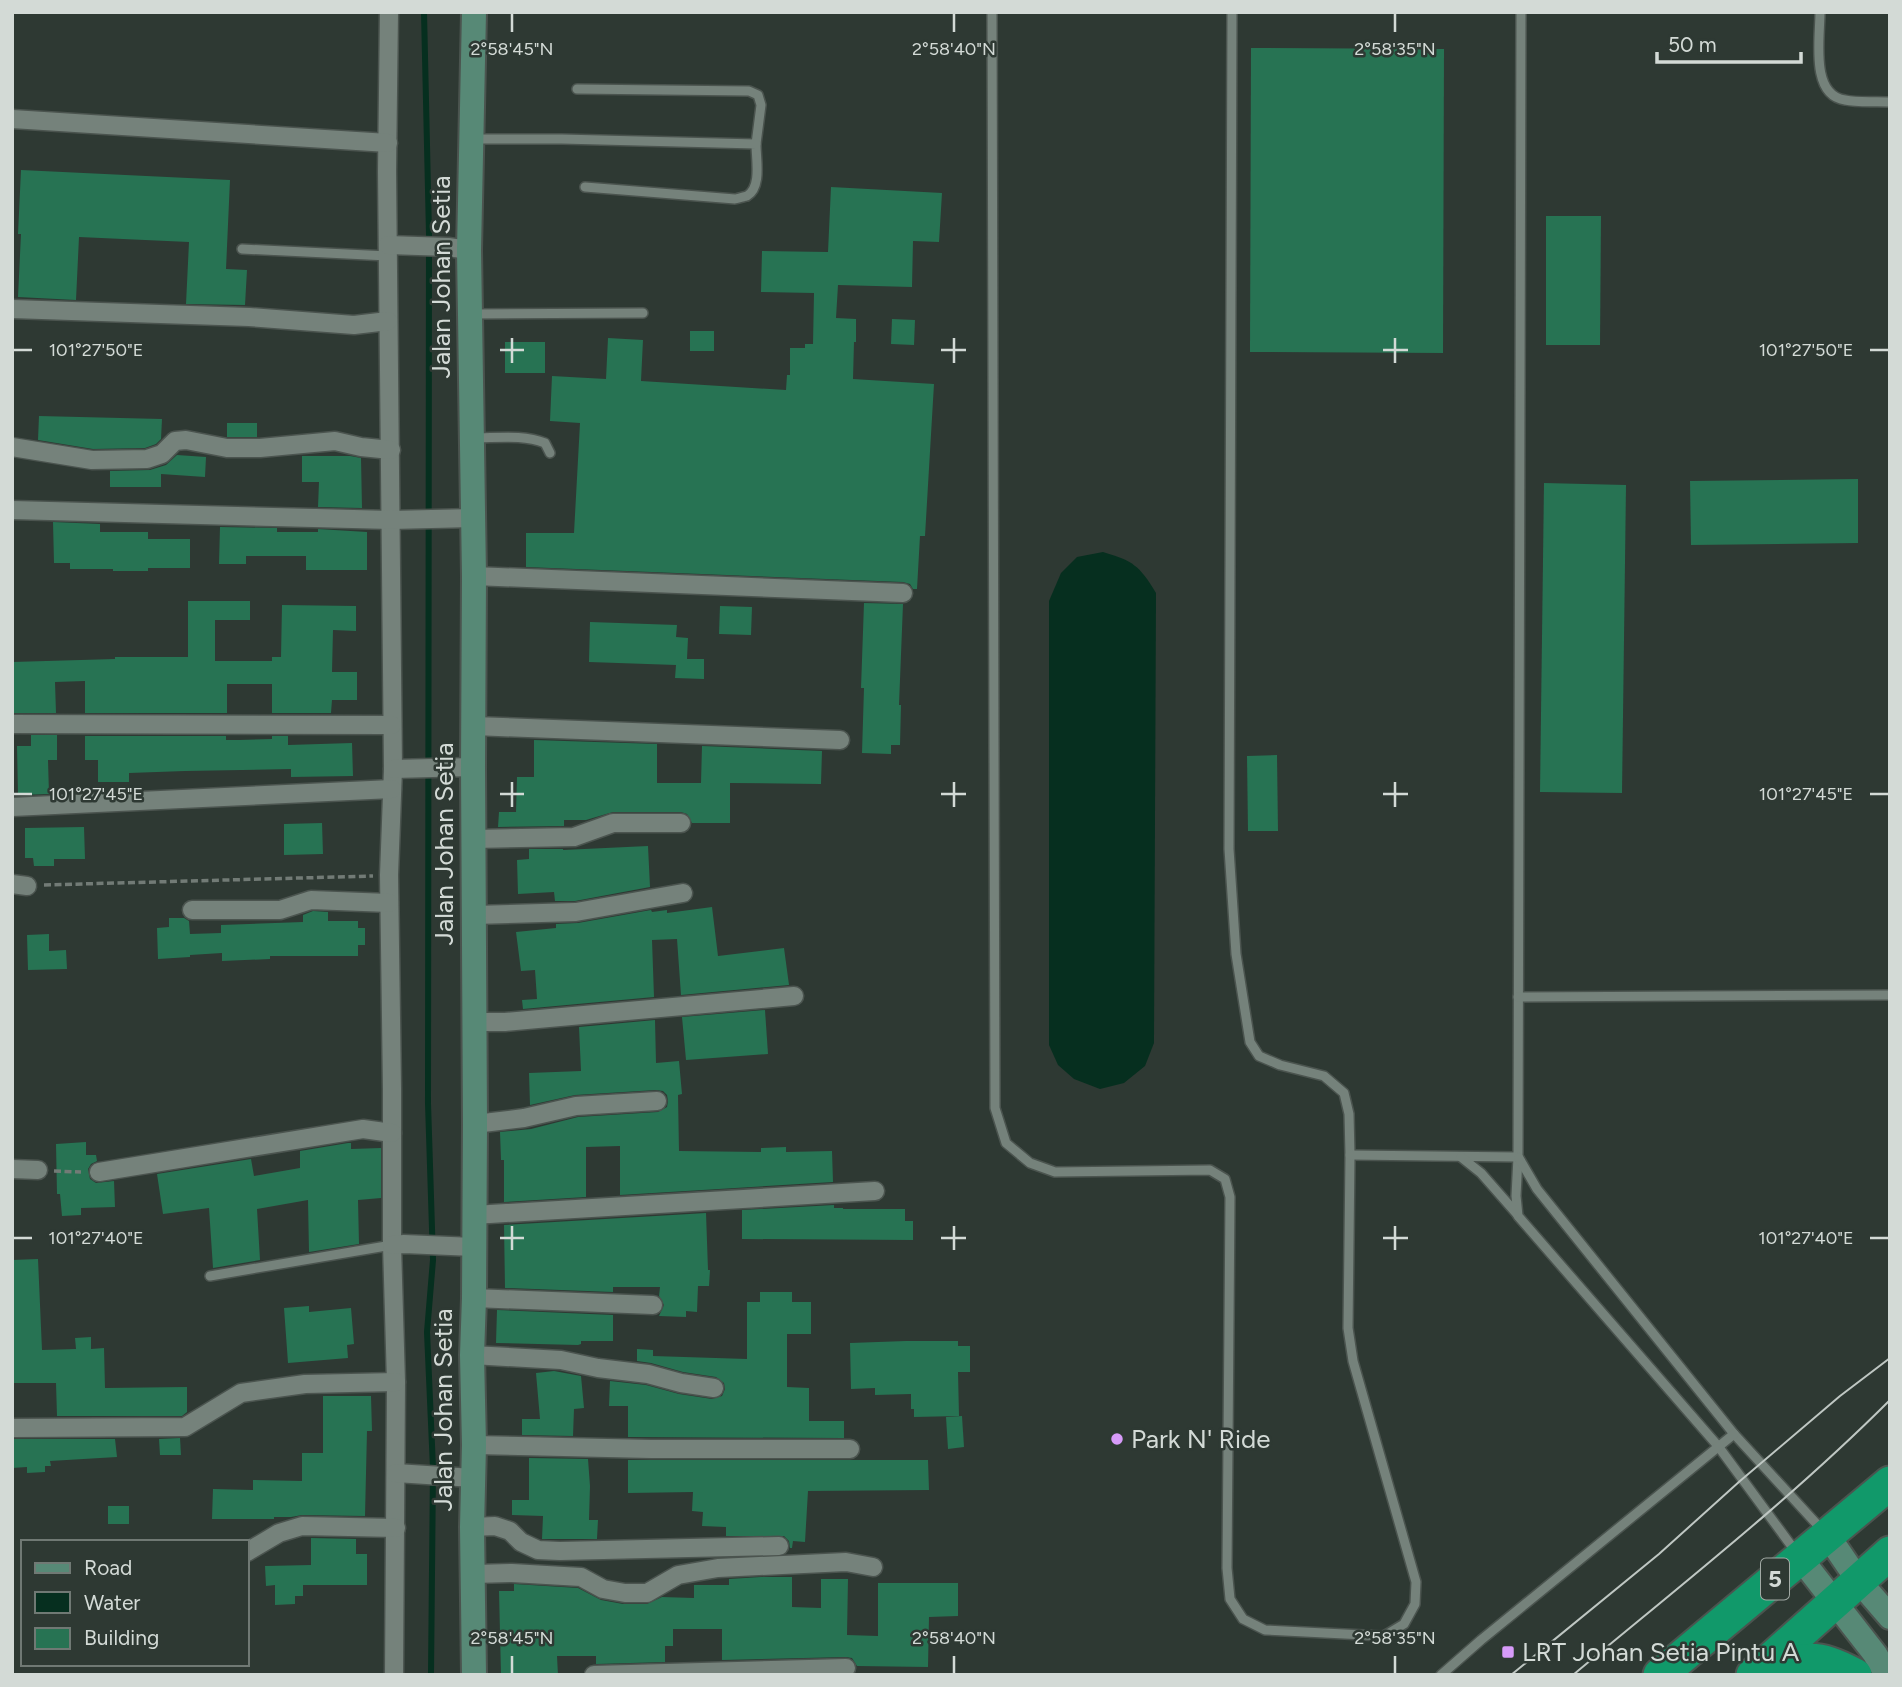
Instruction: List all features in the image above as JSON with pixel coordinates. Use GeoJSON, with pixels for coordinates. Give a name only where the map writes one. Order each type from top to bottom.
{"type":"FeatureCollection","features":[{"type":"Feature","properties":{"kind":"highway","name":"5"},"geometry":{"type":"LineString","coordinates":[[1660,1675],[1890,1483]]}},
{"type":"Feature","properties":{"kind":"highway","name":"5"},"geometry":{"type":"LineString","coordinates":[[1753,1675],[1890,1553]]}},
{"type":"Feature","properties":{"kind":"highway"},"geometry":{"type":"LineString","coordinates":[[1764,1675],[1794,1662],[1813,1659],[1837,1665],[1855,1675]]}},
{"type":"Feature","properties":{"kind":"main road","name":"Jalan Johan Setia"},"geometry":{"type":"LineString","coordinates":[[474,12],[470,139],[459,248],[470,314],[474,576],[486,726],[473,767],[485,839],[479,915],[480,1021],[474,1215],[463,1246],[474,1298],[474,1445],[463,1477],[472,1527],[474,1675]]}},
{"type":"Feature","properties":{"kind":"main road"},"geometry":{"type":"LineString","coordinates":[[1828,1536],[1847,1591],[1887,1675]]}},
{"type":"Feature","properties":{"kind":"main road"},"geometry":{"type":"LineString","coordinates":[[1801,1559],[1890,1617]]}},
{"type":"Feature","properties":{"kind":"street"},"geometry":{"type":"LineString","coordinates":[[389,12],[388,143],[393,249],[388,321],[391,450],[398,520],[393,725],[400,768],[391,789],[391,1133],[398,1244],[396,1382],[403,1474],[396,1528],[394,1675]]}},
{"type":"Feature","properties":{"kind":"street"},"geometry":{"type":"LineString","coordinates":[[12,119],[388,143]]}},
{"type":"Feature","properties":{"kind":"street"},"geometry":{"type":"LineString","coordinates":[[393,249],[459,248]]}},
{"type":"Feature","properties":{"kind":"street"},"geometry":{"type":"LineString","coordinates":[[12,309],[249,317],[354,325],[388,321]]}},
{"type":"Feature","properties":{"kind":"street"},"geometry":{"type":"LineString","coordinates":[[12,447],[92,460],[147,459],[162,454],[175,441],[186,440],[228,448],[335,441],[391,450]]}},
{"type":"Feature","properties":{"kind":"street"},"geometry":{"type":"LineString","coordinates":[[12,510],[398,520],[472,518]]}},
{"type":"Feature","properties":{"kind":"street"},"geometry":{"type":"LineString","coordinates":[[474,576],[903,593]]}},
{"type":"Feature","properties":{"kind":"street"},"geometry":{"type":"LineString","coordinates":[[12,724],[393,725]]}},
{"type":"Feature","properties":{"kind":"street"},"geometry":{"type":"LineString","coordinates":[[486,726],[840,740]]}},
{"type":"Feature","properties":{"kind":"street"},"geometry":{"type":"LineString","coordinates":[[400,768],[473,767]]}},
{"type":"Feature","properties":{"kind":"street"},"geometry":{"type":"LineString","coordinates":[[12,807],[391,789]]}},
{"type":"Feature","properties":{"kind":"street"},"geometry":{"type":"LineString","coordinates":[[485,839],[574,837],[613,823],[681,823]]}},
{"type":"Feature","properties":{"kind":"street"},"geometry":{"type":"LineString","coordinates":[[479,915],[576,912],[683,893]]}},
{"type":"Feature","properties":{"kind":"street"},"geometry":{"type":"LineString","coordinates":[[191,910],[280,910],[311,900],[389,903]]}},
{"type":"Feature","properties":{"kind":"street"},"geometry":{"type":"LineString","coordinates":[[480,1021],[794,996]]}},
{"type":"Feature","properties":{"kind":"street"},"geometry":{"type":"LineString","coordinates":[[475,1124],[524,1118],[576,1106],[657,1101]]}},
{"type":"Feature","properties":{"kind":"street"},"geometry":{"type":"LineString","coordinates":[[99,1172],[363,1129],[391,1133]]}},
{"type":"Feature","properties":{"kind":"street"},"geometry":{"type":"LineString","coordinates":[[12,1169],[38,1170]]}},
{"type":"Feature","properties":{"kind":"street"},"geometry":{"type":"LineString","coordinates":[[474,1215],[875,1191]]}},
{"type":"Feature","properties":{"kind":"street"},"geometry":{"type":"LineString","coordinates":[[398,1244],[463,1246]]}},
{"type":"Feature","properties":{"kind":"street"},"geometry":{"type":"LineString","coordinates":[[474,1298],[653,1305]]}},
{"type":"Feature","properties":{"kind":"street"},"geometry":{"type":"LineString","coordinates":[[472,1355],[561,1360],[714,1388]]}},
{"type":"Feature","properties":{"kind":"street"},"geometry":{"type":"LineString","coordinates":[[12,1428],[186,1427],[241,1393],[305,1384],[396,1382]]}},
{"type":"Feature","properties":{"kind":"street"},"geometry":{"type":"LineString","coordinates":[[474,1445],[651,1449],[850,1449]]}},
{"type":"Feature","properties":{"kind":"street"},"geometry":{"type":"LineString","coordinates":[[403,1474],[463,1477]]}},
{"type":"Feature","properties":{"kind":"street"},"geometry":{"type":"LineString","coordinates":[[248,1551],[279,1533],[302,1526],[396,1528]]}},
{"type":"Feature","properties":{"kind":"street"},"geometry":{"type":"LineString","coordinates":[[472,1527],[495,1526],[510,1531],[521,1542],[538,1550],[779,1546]]}},
{"type":"Feature","properties":{"kind":"street"},"geometry":{"type":"LineString","coordinates":[[474,1574],[581,1577],[603,1589],[647,1593],[678,1576],[718,1568],[846,1562],[873,1567]]}},
{"type":"Feature","properties":{"kind":"street"},"geometry":{"type":"LineString","coordinates":[[594,1675],[846,1668]]}},
{"type":"Feature","properties":{"kind":"lane"},"geometry":{"type":"LineString","coordinates":[[992,12],[995,1108],[1006,1143],[1030,1163],[1055,1172],[1210,1170],[1225,1179],[1230,1197],[1227,1569],[1230,1599],[1243,1619],[1265,1630],[1384,1636],[1404,1624],[1415,1604],[1416,1582],[1353,1361],[1348,1328],[1349,1114],[1344,1093],[1324,1076],[1280,1065],[1259,1056],[1250,1042],[1236,954],[1229,849],[1232,12]]}},
{"type":"Feature","properties":{"kind":"lane"},"geometry":{"type":"LineString","coordinates":[[1518,1216],[1521,12]]}},
{"type":"Feature","properties":{"kind":"lane"},"geometry":{"type":"LineString","coordinates":[[1820,12],[1820,76],[1827,91],[1842,100],[1890,102]]}},
{"type":"Feature","properties":{"kind":"lane"},"geometry":{"type":"LineString","coordinates":[[577,89],[749,91],[758,95],[761,105],[757,181],[754,189],[746,196],[735,199],[585,187]]}},
{"type":"Feature","properties":{"kind":"lane"},"geometry":{"type":"LineString","coordinates":[[470,139],[757,144]]}},
{"type":"Feature","properties":{"kind":"lane"},"geometry":{"type":"LineString","coordinates":[[242,249],[393,249]]}},
{"type":"Feature","properties":{"kind":"lane"},"geometry":{"type":"LineString","coordinates":[[470,314],[643,313]]}},
{"type":"Feature","properties":{"kind":"lane"},"geometry":{"type":"LineString","coordinates":[[471,438],[537,439],[545,443],[551,453]]}},
{"type":"Feature","properties":{"kind":"lane"},"geometry":{"type":"LineString","coordinates":[[1518,997],[1890,995]]}},
{"type":"Feature","properties":{"kind":"lane"},"geometry":{"type":"LineString","coordinates":[[1350,1156],[1518,1157]]}},
{"type":"Feature","properties":{"kind":"lane"},"geometry":{"type":"LineString","coordinates":[[1460,1156],[1481,1173],[1718,1446],[1801,1559]]}},
{"type":"Feature","properties":{"kind":"lane"},"geometry":{"type":"LineString","coordinates":[[1518,1157],[1537,1189],[1734,1434],[1828,1536]]}},
{"type":"Feature","properties":{"kind":"lane"},"geometry":{"type":"LineString","coordinates":[[210,1276],[398,1244]]}},
{"type":"Feature","properties":{"kind":"lane"},"geometry":{"type":"LineString","coordinates":[[1441,1675],[1734,1434]]}},
{"type":"Feature","properties":{"kind":"path"},"geometry":{"type":"LineString","coordinates":[[19,885],[389,876]]}},
{"type":"Feature","properties":{"kind":"path"},"geometry":{"type":"LineString","coordinates":[[38,1170],[99,1172]]}},
{"type":"Feature","properties":{"kind":"water"},"geometry":{"type":"Polygon","coordinates":[[[1103,552],[1134,565],[1156,593],[1154,1043],[1145,1066],[1124,1083],[1100,1089],[1074,1079],[1058,1065],[1049,1045],[1049,601],[1061,573],[1077,557],[1103,552]]]}},
{"type":"Feature","properties":{"kind":"building"},"geometry":{"type":"Polygon","coordinates":[[[1251,48],[1444,49],[1443,353],[1250,352],[1251,48]]]}},
{"type":"Feature","properties":{"kind":"building"},"geometry":{"type":"Polygon","coordinates":[[[21,170],[230,180],[226,269],[247,270],[245,305],[186,304],[189,242],[79,237],[76,300],[18,297],[21,170]]]}},
{"type":"Feature","properties":{"kind":"building"},"geometry":{"type":"Polygon","coordinates":[[[831,187],[942,193],[939,242],[913,241],[912,287],[838,285],[836,318],[856,319],[853,379],[934,384],[925,536],[920,536],[917,589],[903,582],[526,567],[526,533],[574,533],[580,423],[550,421],[552,376],[606,379],[608,338],[643,340],[641,381],[786,390],[787,375],[790,375],[790,348],[805,348],[805,344],[813,344],[814,293],[761,292],[762,251],[828,252],[831,187]]]}},
{"type":"Feature","properties":{"kind":"building"},"geometry":{"type":"Polygon","coordinates":[[[1546,216],[1601,216],[1600,345],[1546,345],[1546,216]]]}},
{"type":"Feature","properties":{"kind":"building"},"geometry":{"type":"Polygon","coordinates":[[[892,319],[915,320],[914,345],[891,344],[892,319]]]}},
{"type":"Feature","properties":{"kind":"building"},"geometry":{"type":"Polygon","coordinates":[[[690,331],[714,331],[714,351],[690,351],[690,331]]]}},
{"type":"Feature","properties":{"kind":"building"},"geometry":{"type":"Polygon","coordinates":[[[505,342],[545,342],[545,373],[505,373],[505,342]]]}},
{"type":"Feature","properties":{"kind":"building"},"geometry":{"type":"Polygon","coordinates":[[[39,416],[162,419],[161,439],[145,448],[93,449],[38,440],[39,416]]]}},
{"type":"Feature","properties":{"kind":"building"},"geometry":{"type":"Polygon","coordinates":[[[227,423],[257,423],[257,437],[227,437],[227,423]]]}},
{"type":"Feature","properties":{"kind":"building"},"geometry":{"type":"Polygon","coordinates":[[[177,455],[206,457],[205,477],[161,474],[161,487],[110,487],[110,471],[150,470],[166,465],[177,455]]]}},
{"type":"Feature","properties":{"kind":"building"},"geometry":{"type":"Polygon","coordinates":[[[302,456],[361,458],[362,508],[318,507],[319,482],[302,482],[302,456]]]}},
{"type":"Feature","properties":{"kind":"building"},"geometry":{"type":"Polygon","coordinates":[[[1858,479],[1858,543],[1691,545],[1690,481],[1858,479]]]}},
{"type":"Feature","properties":{"kind":"building"},"geometry":{"type":"Polygon","coordinates":[[[1544,483],[1626,485],[1622,793],[1540,792],[1544,483]]]}},
{"type":"Feature","properties":{"kind":"building"},"geometry":{"type":"Polygon","coordinates":[[[53,522],[100,524],[100,532],[148,532],[148,539],[190,539],[190,568],[148,568],[148,571],[70,569],[70,563],[54,563],[53,522]]]}},
{"type":"Feature","properties":{"kind":"building"},"geometry":{"type":"Polygon","coordinates":[[[220,527],[277,528],[277,532],[318,532],[318,529],[367,532],[367,570],[306,570],[306,556],[246,556],[246,564],[219,564],[220,527]]]}},
{"type":"Feature","properties":{"kind":"building"},"geometry":{"type":"Polygon","coordinates":[[[188,601],[250,601],[250,620],[215,620],[215,661],[272,661],[272,657],[281,657],[282,605],[356,606],[356,631],[333,630],[332,672],[357,672],[357,700],[332,700],[331,713],[272,713],[272,684],[227,684],[227,713],[85,713],[85,681],[55,682],[56,713],[12,713],[12,662],[188,657],[188,601]]]}},
{"type":"Feature","properties":{"kind":"building"},"geometry":{"type":"Polygon","coordinates":[[[864,603],[903,604],[900,745],[891,745],[891,754],[862,753],[864,603]]]}},
{"type":"Feature","properties":{"kind":"building"},"geometry":{"type":"Polygon","coordinates":[[[720,606],[752,607],[751,635],[719,634],[720,606]]]}},
{"type":"Feature","properties":{"kind":"building"},"geometry":{"type":"Polygon","coordinates":[[[590,622],[677,625],[676,637],[688,638],[687,659],[704,659],[704,679],[675,678],[676,665],[589,662],[590,622]]]}},
{"type":"Feature","properties":{"kind":"building"},"geometry":{"type":"Polygon","coordinates":[[[31,735],[57,735],[57,760],[48,760],[49,794],[18,795],[17,746],[31,746],[31,735]]]}},
{"type":"Feature","properties":{"kind":"building"},"geometry":{"type":"Polygon","coordinates":[[[85,736],[226,736],[226,740],[239,740],[288,736],[288,745],[352,743],[353,776],[291,777],[291,769],[185,771],[129,773],[129,782],[98,782],[98,760],[85,760],[85,736]]]}},
{"type":"Feature","properties":{"kind":"building"},"geometry":{"type":"Polygon","coordinates":[[[534,740],[657,744],[657,783],[701,783],[702,746],[822,751],[821,784],[730,783],[730,823],[692,823],[687,814],[681,812],[613,812],[586,820],[564,820],[564,826],[498,827],[499,812],[516,812],[517,777],[534,777],[534,740]]]}},
{"type":"Feature","properties":{"kind":"building"},"geometry":{"type":"Polygon","coordinates":[[[1277,755],[1278,831],[1248,831],[1247,756],[1277,755]]]}},
{"type":"Feature","properties":{"kind":"building"},"geometry":{"type":"Polygon","coordinates":[[[322,823],[323,854],[284,855],[284,824],[322,823]]]}},
{"type":"Feature","properties":{"kind":"building"},"geometry":{"type":"Polygon","coordinates":[[[84,827],[85,859],[54,859],[54,866],[34,866],[33,858],[25,858],[25,828],[84,827]]]}},
{"type":"Feature","properties":{"kind":"building"},"geometry":{"type":"Polygon","coordinates":[[[648,846],[650,887],[575,901],[555,901],[554,892],[518,894],[517,860],[529,859],[529,849],[648,846]]]}},
{"type":"Feature","properties":{"kind":"building"},"geometry":{"type":"Polygon","coordinates":[[[712,907],[718,956],[784,948],[789,985],[681,995],[677,939],[652,940],[654,997],[523,1009],[522,1000],[537,999],[535,970],[521,971],[516,932],[556,928],[556,924],[578,923],[651,910],[667,910],[667,913],[712,907]]]}},
{"type":"Feature","properties":{"kind":"building"},"geometry":{"type":"Polygon","coordinates":[[[313,911],[328,912],[328,921],[358,921],[358,928],[365,928],[365,945],[358,945],[358,956],[270,956],[270,959],[222,961],[222,953],[158,959],[157,928],[169,927],[169,918],[184,918],[189,921],[190,934],[221,933],[221,925],[303,922],[303,915],[313,911]]]}},
{"type":"Feature","properties":{"kind":"building"},"geometry":{"type":"Polygon","coordinates":[[[49,934],[49,951],[66,950],[67,969],[28,970],[27,935],[49,934]]]}},
{"type":"Feature","properties":{"kind":"building"},"geometry":{"type":"Polygon","coordinates":[[[765,1010],[768,1054],[686,1060],[682,1017],[765,1010]]]}},
{"type":"Feature","properties":{"kind":"building"},"geometry":{"type":"Polygon","coordinates":[[[655,1020],[656,1063],[679,1061],[682,1094],[678,1095],[679,1151],[761,1152],[761,1148],[786,1147],[786,1152],[832,1151],[833,1182],[620,1195],[620,1146],[586,1147],[586,1197],[504,1202],[504,1160],[501,1160],[500,1132],[531,1129],[578,1117],[658,1112],[667,1107],[667,1095],[656,1090],[575,1095],[530,1105],[529,1073],[581,1071],[579,1027],[655,1020]]]}},
{"type":"Feature","properties":{"kind":"building"},"geometry":{"type":"Polygon","coordinates":[[[86,1142],[86,1155],[96,1155],[97,1161],[88,1169],[90,1179],[96,1183],[114,1181],[115,1207],[81,1208],[81,1215],[62,1216],[60,1194],[57,1194],[56,1144],[86,1142]]]}},
{"type":"Feature","properties":{"kind":"building"},"geometry":{"type":"Polygon","coordinates":[[[351,1143],[351,1149],[381,1148],[381,1198],[358,1200],[359,1244],[309,1252],[308,1200],[257,1209],[260,1260],[213,1268],[209,1208],[163,1214],[157,1174],[251,1159],[254,1176],[300,1168],[300,1151],[351,1143]]]}},
{"type":"Feature","properties":{"kind":"building"},"geometry":{"type":"Polygon","coordinates":[[[834,1205],[834,1208],[843,1209],[905,1209],[905,1221],[913,1221],[913,1240],[742,1239],[742,1210],[834,1205]]]}},
{"type":"Feature","properties":{"kind":"building"},"geometry":{"type":"Polygon","coordinates":[[[706,1213],[709,1286],[698,1286],[697,1312],[686,1311],[686,1317],[659,1316],[664,1305],[659,1296],[660,1287],[613,1287],[613,1292],[505,1288],[504,1225],[706,1213]]]}},
{"type":"Feature","properties":{"kind":"building"},"geometry":{"type":"Polygon","coordinates":[[[38,1259],[42,1350],[76,1349],[75,1338],[91,1337],[91,1349],[104,1348],[105,1388],[187,1387],[187,1412],[182,1416],[57,1416],[56,1383],[12,1383],[12,1260],[38,1259]]]}},
{"type":"Feature","properties":{"kind":"building"},"geometry":{"type":"Polygon","coordinates":[[[760,1292],[792,1292],[792,1302],[811,1302],[811,1334],[787,1334],[787,1387],[809,1388],[809,1421],[844,1421],[844,1438],[628,1437],[628,1406],[609,1406],[610,1381],[646,1385],[712,1399],[722,1396],[725,1389],[724,1383],[716,1377],[637,1361],[637,1349],[653,1350],[653,1356],[747,1359],[747,1302],[760,1302],[760,1292]]]}},
{"type":"Feature","properties":{"kind":"building"},"geometry":{"type":"Polygon","coordinates":[[[309,1306],[309,1312],[351,1308],[354,1344],[347,1345],[348,1358],[288,1363],[284,1308],[309,1306]]]}},
{"type":"Feature","properties":{"kind":"building"},"geometry":{"type":"Polygon","coordinates":[[[497,1310],[613,1315],[613,1341],[581,1341],[578,1345],[496,1343],[497,1310]]]}},
{"type":"Feature","properties":{"kind":"building"},"geometry":{"type":"Polygon","coordinates":[[[958,1341],[958,1346],[970,1346],[970,1372],[958,1372],[959,1416],[914,1417],[911,1394],[875,1395],[875,1388],[851,1389],[850,1343],[958,1341]]]}},
{"type":"Feature","properties":{"kind":"building"},"geometry":{"type":"Polygon","coordinates":[[[554,1371],[581,1376],[584,1408],[574,1409],[573,1436],[522,1435],[522,1419],[540,1419],[536,1373],[554,1371]]]}},
{"type":"Feature","properties":{"kind":"building"},"geometry":{"type":"Polygon","coordinates":[[[323,1396],[371,1396],[372,1431],[367,1431],[365,1516],[302,1515],[274,1519],[212,1519],[213,1489],[253,1490],[253,1480],[302,1481],[302,1453],[323,1453],[323,1396]]]}},
{"type":"Feature","properties":{"kind":"building"},"geometry":{"type":"Polygon","coordinates":[[[962,1416],[964,1447],[948,1449],[946,1417],[962,1416]]]}},
{"type":"Feature","properties":{"kind":"building"},"geometry":{"type":"Polygon","coordinates":[[[180,1438],[181,1455],[160,1455],[159,1439],[180,1438]]]}},
{"type":"Feature","properties":{"kind":"building"},"geometry":{"type":"Polygon","coordinates":[[[12,1439],[115,1439],[117,1457],[50,1461],[51,1466],[45,1466],[45,1472],[27,1473],[27,1467],[12,1468],[12,1439]]]}},
{"type":"Feature","properties":{"kind":"building"},"geometry":{"type":"Polygon","coordinates":[[[529,1458],[588,1459],[589,1520],[598,1520],[597,1539],[542,1539],[543,1516],[512,1515],[512,1500],[529,1500],[529,1458]]]}},
{"type":"Feature","properties":{"kind":"building"},"geometry":{"type":"Polygon","coordinates":[[[628,1460],[928,1460],[929,1490],[808,1491],[805,1542],[793,1541],[790,1548],[789,1541],[784,1536],[726,1536],[726,1527],[702,1526],[703,1512],[692,1511],[693,1492],[628,1493],[628,1460]]]}},
{"type":"Feature","properties":{"kind":"building"},"geometry":{"type":"Polygon","coordinates":[[[108,1506],[129,1506],[129,1524],[108,1524],[108,1506]]]}},
{"type":"Feature","properties":{"kind":"building"},"geometry":{"type":"Polygon","coordinates":[[[311,1538],[356,1539],[356,1554],[367,1554],[367,1585],[303,1585],[303,1596],[295,1596],[295,1604],[275,1605],[275,1585],[266,1586],[265,1566],[311,1565],[311,1538]]]}},
{"type":"Feature","properties":{"kind":"building"},"geometry":{"type":"Polygon","coordinates":[[[792,1577],[792,1607],[821,1608],[821,1579],[848,1579],[847,1635],[878,1636],[878,1583],[958,1583],[958,1616],[929,1617],[928,1667],[857,1666],[852,1658],[846,1657],[722,1660],[722,1629],[673,1629],[673,1646],[665,1646],[665,1662],[596,1664],[596,1656],[557,1656],[558,1675],[501,1675],[499,1591],[514,1591],[514,1584],[578,1588],[601,1600],[647,1604],[662,1597],[694,1598],[694,1585],[729,1585],[729,1579],[792,1577]]]}},
{"type":"Feature","properties":{"kind":"waterway"},"geometry":{"type":"LineString","coordinates":[[424,12],[429,234],[428,1103],[433,1260],[427,1332],[433,1468],[431,1675]]}},
{"type":"Feature","properties":{"kind":"tram line"},"geometry":{"type":"LineString","coordinates":[[1511,1675],[1659,1554],[1840,1396],[1890,1358]]}},
{"type":"Feature","properties":{"kind":"tram line"},"geometry":{"type":"LineString","coordinates":[[1573,1675],[1775,1507],[1890,1400]]}},
{"type":"Feature","properties":{"kind":"place","name":"Park N' Ride"},"geometry":{"type":"Point","coordinates":[1117,1439]}},
{"type":"Feature","properties":{"kind":"place","name":"LRT Johan Setia Pintu A"},"geometry":{"type":"Point","coordinates":[1508,1652]}}]}
